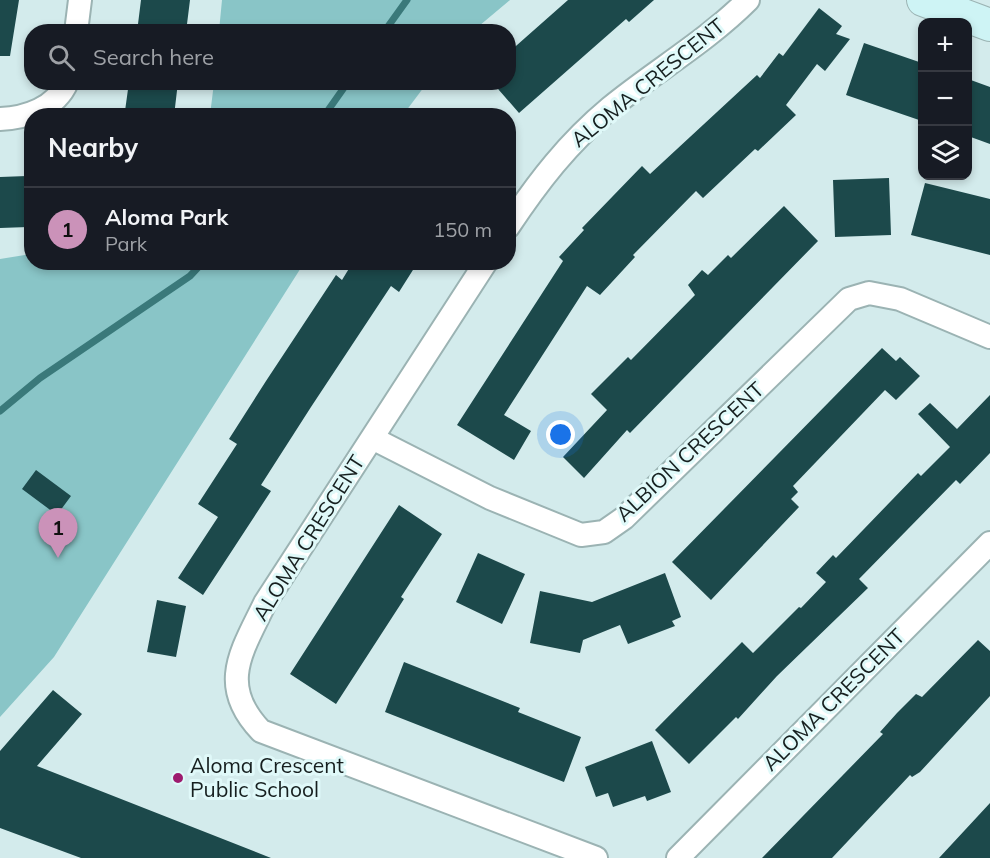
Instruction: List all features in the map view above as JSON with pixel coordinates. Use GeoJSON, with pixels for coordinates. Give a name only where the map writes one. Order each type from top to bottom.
{"type":"FeatureCollection","features":[{"type":"Feature","properties":{"kind":"street"},"geometry":{"type":"LineString","coordinates":[[77,24],[80,0]]}},
{"type":"Feature","properties":{"kind":"street","name":"ALOMA CRESCENT"},"geometry":{"type":"LineString","coordinates":[[516,215],[540,179],[566,148],[610,108],[724,24],[748,0]]}},
{"type":"Feature","properties":{"kind":"street"},"geometry":{"type":"LineString","coordinates":[[923,0],[990,25]]}},
{"type":"Feature","properties":{"kind":"street"},"geometry":{"type":"LineString","coordinates":[[41,108],[55,99],[61,90]]}},
{"type":"Feature","properties":{"kind":"street"},"geometry":{"type":"LineString","coordinates":[[0,119],[24,115]]}},
{"type":"Feature","properties":{"kind":"street","name":"ALOMA CRESCENT"},"geometry":{"type":"LineString","coordinates":[[481,270],[265,603],[238,660],[235,679],[239,699],[248,717],[261,731],[596,858]]}},
{"type":"Feature","properties":{"kind":"street","name":"ALBION CRESCENT"},"geometry":{"type":"LineString","coordinates":[[372,438],[490,498],[581,535],[604,532],[624,518],[849,299],[869,292],[900,299],[990,337]]}},
{"type":"Feature","properties":{"kind":"street","name":"ALOMA CRESCENT"},"geometry":{"type":"LineString","coordinates":[[678,858],[990,543]]}},
{"type":"Feature","properties":{"kind":"shaded area"},"geometry":{"type":"Polygon","coordinates":[[[222,0],[510,0],[481,24],[220,24],[222,0]]]}},
{"type":"Feature","properties":{"kind":"shaded area"},"geometry":{"type":"Polygon","coordinates":[[[213,90],[422,90],[408,108],[211,108],[213,90]]]}},
{"type":"Feature","properties":{"kind":"shaded area"},"geometry":{"type":"Polygon","coordinates":[[[24,255],[24,270],[300,270],[54,657],[0,717],[0,259],[24,255]]]}},
{"type":"Feature","properties":{"kind":"building"},"geometry":{"type":"Polygon","coordinates":[[[0,0],[19,0],[10,56],[0,56],[0,0]]]}},
{"type":"Feature","properties":{"kind":"building"},"geometry":{"type":"Polygon","coordinates":[[[141,0],[190,0],[187,24],[138,24],[141,0]]]}},
{"type":"Feature","properties":{"kind":"building"},"geometry":{"type":"Polygon","coordinates":[[[568,0],[654,0],[629,22],[626,19],[519,113],[499,90],[516,90],[516,46],[568,0]]]}},
{"type":"Feature","properties":{"kind":"building"},"geometry":{"type":"Polygon","coordinates":[[[819,8],[842,26],[836,34],[850,39],[825,71],[817,64],[786,105],[796,115],[758,151],[755,149],[703,198],[696,191],[633,255],[635,257],[600,295],[587,286],[504,415],[531,431],[514,460],[457,425],[563,261],[559,257],[584,230],[582,228],[642,166],[650,174],[757,75],[760,78],[779,53],[783,56],[819,8]]]}},
{"type":"Feature","properties":{"kind":"building"},"geometry":{"type":"Polygon","coordinates":[[[864,43],[918,62],[918,120],[846,95],[864,43]]]}},
{"type":"Feature","properties":{"kind":"building"},"geometry":{"type":"Polygon","coordinates":[[[972,80],[990,87],[990,144],[972,137],[972,80]]]}},
{"type":"Feature","properties":{"kind":"building"},"geometry":{"type":"Polygon","coordinates":[[[128,90],[177,90],[175,108],[125,108],[128,90]]]}},
{"type":"Feature","properties":{"kind":"building"},"geometry":{"type":"Polygon","coordinates":[[[24,176],[24,227],[0,228],[0,177],[24,176]]]}},
{"type":"Feature","properties":{"kind":"building"},"geometry":{"type":"Polygon","coordinates":[[[889,178],[891,235],[835,237],[833,180],[889,178]]]}},
{"type":"Feature","properties":{"kind":"building"},"geometry":{"type":"Polygon","coordinates":[[[925,183],[990,199],[990,255],[911,235],[925,183]]]}},
{"type":"Feature","properties":{"kind":"building"},"geometry":{"type":"Polygon","coordinates":[[[784,206],[818,241],[630,433],[627,430],[584,478],[563,457],[607,410],[591,394],[628,357],[631,360],[695,295],[688,285],[702,270],[708,275],[728,255],[731,258],[784,206]]]}},
{"type":"Feature","properties":{"kind":"building"},"geometry":{"type":"Polygon","coordinates":[[[348,270],[413,270],[399,292],[391,286],[311,407],[261,485],[271,491],[203,595],[178,578],[218,517],[198,504],[237,444],[229,439],[266,381],[336,275],[342,280],[348,270]]]}},
{"type":"Feature","properties":{"kind":"building"},"geometry":{"type":"Polygon","coordinates":[[[882,348],[896,361],[900,357],[920,376],[896,400],[885,390],[793,486],[798,492],[791,499],[799,507],[711,600],[672,562],[882,348]]]}},
{"type":"Feature","properties":{"kind":"building"},"geometry":{"type":"Polygon","coordinates":[[[990,395],[990,453],[960,484],[956,480],[859,579],[868,588],[777,676],[738,719],[736,717],[689,764],[655,730],[742,642],[753,653],[799,607],[801,608],[826,582],[816,573],[833,555],[836,558],[918,473],[921,476],[950,447],[918,414],[930,403],[957,429],[990,395]]]}},
{"type":"Feature","properties":{"kind":"building"},"geometry":{"type":"Polygon","coordinates":[[[36,470],[71,496],[57,515],[22,489],[36,470]]]}},
{"type":"Feature","properties":{"kind":"building"},"geometry":{"type":"Polygon","coordinates":[[[399,505],[442,534],[401,597],[404,599],[336,704],[290,674],[399,505]]]}},
{"type":"Feature","properties":{"kind":"building"},"geometry":{"type":"Polygon","coordinates":[[[478,553],[525,574],[502,624],[456,602],[478,553]]]}},
{"type":"Feature","properties":{"kind":"building"},"geometry":{"type":"Polygon","coordinates":[[[665,573],[681,617],[672,621],[675,626],[628,644],[620,625],[583,640],[580,653],[530,643],[540,591],[592,602],[665,573]]]}},
{"type":"Feature","properties":{"kind":"building"},"geometry":{"type":"Polygon","coordinates":[[[157,600],[186,606],[176,657],[147,652],[157,600]]]}},
{"type":"Feature","properties":{"kind":"building"},"geometry":{"type":"Polygon","coordinates":[[[978,640],[990,651],[990,696],[920,772],[912,777],[910,775],[832,858],[762,858],[883,734],[880,732],[897,713],[916,694],[922,697],[978,640]]]}},
{"type":"Feature","properties":{"kind":"building"},"geometry":{"type":"Polygon","coordinates":[[[404,662],[520,708],[518,712],[581,737],[564,782],[385,712],[404,662]]]}},
{"type":"Feature","properties":{"kind":"building"},"geometry":{"type":"Polygon","coordinates":[[[53,690],[82,714],[37,766],[271,858],[81,858],[0,828],[0,751],[53,690]]]}},
{"type":"Feature","properties":{"kind":"building"},"geometry":{"type":"Polygon","coordinates":[[[652,741],[671,792],[647,801],[645,796],[613,807],[608,793],[596,797],[585,767],[652,741]]]}},
{"type":"Feature","properties":{"kind":"building"},"geometry":{"type":"Polygon","coordinates":[[[990,803],[990,858],[939,858],[990,803]]]}},
{"type":"Feature","properties":{"kind":"waterway"},"geometry":{"type":"LineString","coordinates":[[390,24],[407,0]]}},
{"type":"Feature","properties":{"kind":"waterway"},"geometry":{"type":"LineString","coordinates":[[330,108],[342,90]]}},
{"type":"Feature","properties":{"kind":"waterway"},"geometry":{"type":"LineString","coordinates":[[0,411],[40,378],[196,270]]}},
{"type":"Feature","properties":{"kind":"place","name":"Aloma Park"},"geometry":{"type":"Point","coordinates":[58,558]}},
{"type":"Feature","properties":{"kind":"place","name":"Aloma Crescent Public School"},"geometry":{"type":"Point","coordinates":[178,778]}}]}
